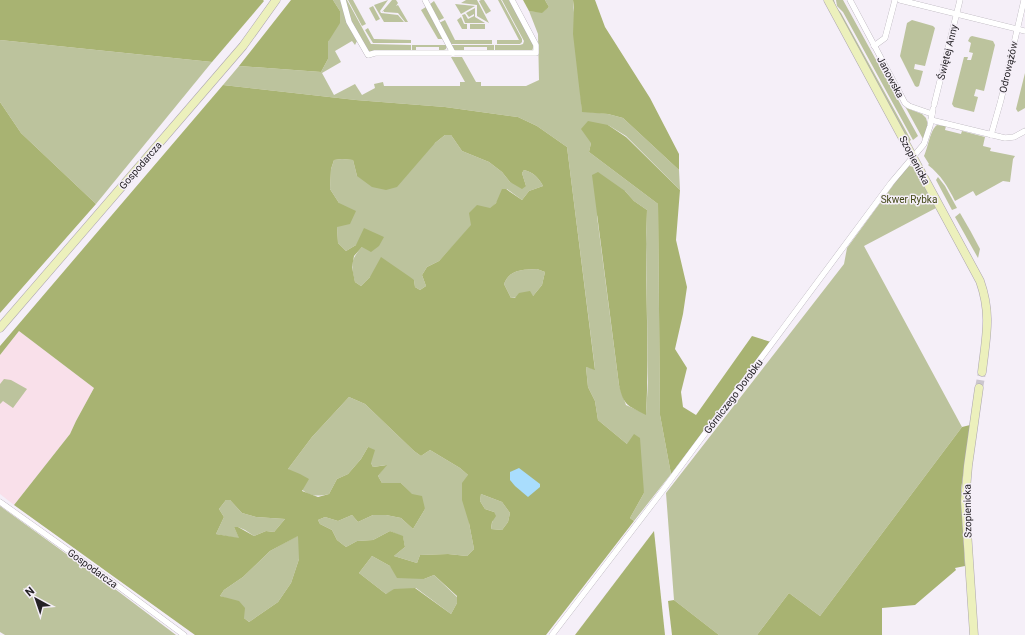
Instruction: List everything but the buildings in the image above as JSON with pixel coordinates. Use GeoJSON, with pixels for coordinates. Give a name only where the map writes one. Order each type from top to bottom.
{"type":"FeatureCollection","features":[{"type":"Feature","properties":{"kind":"street","name":"Gospodarcza"},"geometry":{"type":"LineString","coordinates":[[0,328],[240,49],[276,0]]}},
{"type":"Feature","properties":{"kind":"street"},"geometry":{"type":"LineString","coordinates":[[343,0],[349,22],[368,54],[536,53],[536,45],[512,0]]}},
{"type":"Feature","properties":{"kind":"street"},"geometry":{"type":"LineString","coordinates":[[425,0],[454,53]]}},
{"type":"Feature","properties":{"kind":"street","name":"Szopienicka"},"geometry":{"type":"LineString","coordinates":[[828,0],[979,278],[987,304],[987,326],[982,372]]}},
{"type":"Feature","properties":{"kind":"street","name":"Janowska"},"geometry":{"type":"LineString","coordinates":[[850,0],[905,103],[909,106],[932,112],[991,135],[1009,139],[1014,138],[1025,131]]}},
{"type":"Feature","properties":{"kind":"street","name":"Janowska"},"geometry":{"type":"LineString","coordinates":[[874,46],[885,38],[895,0]]}},
{"type":"Feature","properties":{"kind":"street"},"geometry":{"type":"LineString","coordinates":[[900,0],[1025,31]]}},
{"type":"Feature","properties":{"kind":"street","name":"Świętej Anny"},"geometry":{"type":"LineString","coordinates":[[913,156],[924,144],[960,0]]}},
{"type":"Feature","properties":{"kind":"street","name":"Odrowążów"},"geometry":{"type":"LineString","coordinates":[[991,135],[1001,100],[1024,0]]}},
{"type":"Feature","properties":{"kind":"street","name":"Górniczego Dorobku"},"geometry":{"type":"LineString","coordinates":[[552,635],[913,156]]}},
{"type":"Feature","properties":{"kind":"street","name":"Szopienicka"},"geometry":{"type":"LineString","coordinates":[[974,635],[965,501],[968,466],[979,388]]}},
{"type":"Feature","properties":{"kind":"street","name":"Gospodarcza"},"geometry":{"type":"LineString","coordinates":[[0,502],[184,635]]}},
{"type":"Feature","properties":{"kind":"shaded area"},"geometry":{"type":"Polygon","coordinates":[[[19,331],[94,388],[70,434],[14,505],[0,494],[0,355],[19,331]]]}},
{"type":"Feature","properties":{"kind":"green space"},"geometry":{"type":"Polygon","coordinates":[[[0,0],[264,1],[212,62],[0,40],[0,0]]]}},
{"type":"Feature","properties":{"kind":"green space"},"geometry":{"type":"Polygon","coordinates":[[[291,0],[333,0],[340,11],[340,23],[328,42],[328,59],[321,72],[239,66],[291,0]]]}},
{"type":"Feature","properties":{"kind":"green space"},"geometry":{"type":"Polygon","coordinates":[[[333,0],[340,0],[357,41],[355,45],[352,41],[335,51],[341,62],[322,73],[334,95],[355,84],[362,95],[375,88],[374,84],[383,82],[384,86],[460,86],[460,82],[465,82],[451,57],[462,57],[476,82],[481,82],[481,86],[526,86],[539,80],[538,34],[529,11],[542,12],[549,7],[545,0],[573,0],[582,111],[608,114],[623,118],[679,170],[680,190],[626,136],[608,125],[591,143],[589,152],[658,204],[660,415],[671,474],[634,521],[630,518],[644,493],[627,444],[598,420],[595,401],[588,387],[586,367],[595,369],[567,147],[537,126],[518,117],[445,107],[356,100],[223,85],[239,66],[321,72],[328,59],[328,42],[340,11],[333,0]],[[625,191],[597,216],[619,385],[626,405],[646,414],[648,382],[647,210],[634,201],[625,191]]]}},
{"type":"Feature","properties":{"kind":"green space"},"geometry":{"type":"Polygon","coordinates":[[[345,0],[347,0],[371,44],[411,45],[411,51],[368,51],[351,21],[345,0]]]}},
{"type":"Feature","properties":{"kind":"green space"},"geometry":{"type":"Polygon","coordinates":[[[348,0],[353,0],[366,24],[362,26],[348,0]]]}},
{"type":"Feature","properties":{"kind":"green space"},"geometry":{"type":"Polygon","coordinates":[[[388,0],[380,11],[381,13],[398,15],[404,22],[384,22],[374,5],[388,0]]]}},
{"type":"Feature","properties":{"kind":"green space"},"geometry":{"type":"Polygon","coordinates":[[[392,0],[396,0],[398,3],[396,6],[398,5],[408,22],[405,22],[398,13],[382,12],[392,0]]]}},
{"type":"Feature","properties":{"kind":"green space"},"geometry":{"type":"Polygon","coordinates":[[[466,0],[477,0],[489,23],[477,16],[477,5],[461,3],[466,0]]]}},
{"type":"Feature","properties":{"kind":"green space"},"geometry":{"type":"Polygon","coordinates":[[[484,0],[491,11],[486,14],[479,1],[484,0]]]}},
{"type":"Feature","properties":{"kind":"green space"},"geometry":{"type":"Polygon","coordinates":[[[498,0],[501,0],[522,39],[520,44],[497,44],[497,40],[519,40],[498,0]]]}},
{"type":"Feature","properties":{"kind":"green space"},"geometry":{"type":"Polygon","coordinates":[[[502,0],[510,0],[534,45],[532,51],[495,51],[495,45],[520,45],[523,44],[524,41],[502,0]]]}},
{"type":"Feature","properties":{"kind":"green space"},"geometry":{"type":"Polygon","coordinates":[[[523,0],[545,0],[549,7],[542,13],[529,11],[523,0]]]}},
{"type":"Feature","properties":{"kind":"green space"},"geometry":{"type":"Polygon","coordinates":[[[573,0],[595,0],[605,27],[650,98],[679,154],[679,170],[623,118],[608,114],[582,112],[573,34],[573,0]]]}},
{"type":"Feature","properties":{"kind":"green space"},"geometry":{"type":"Polygon","coordinates":[[[831,0],[834,0],[836,7],[841,13],[911,140],[908,142],[831,0]]]}},
{"type":"Feature","properties":{"kind":"green space"},"geometry":{"type":"Polygon","coordinates":[[[836,0],[843,0],[918,136],[913,140],[843,12],[837,6],[836,0]]]}},
{"type":"Feature","properties":{"kind":"green space"},"geometry":{"type":"Polygon","coordinates":[[[434,1],[444,18],[438,21],[429,5],[434,1]]]}},
{"type":"Feature","properties":{"kind":"green space"},"geometry":{"type":"Polygon","coordinates":[[[455,4],[475,6],[461,14],[455,4]]]}},
{"type":"Feature","properties":{"kind":"green space"},"geometry":{"type":"Polygon","coordinates":[[[373,6],[380,19],[376,21],[369,8],[373,6]]]}},
{"type":"Feature","properties":{"kind":"green space"},"geometry":{"type":"Polygon","coordinates":[[[426,7],[444,39],[438,39],[421,10],[426,7]]]}},
{"type":"Feature","properties":{"kind":"green space"},"geometry":{"type":"Polygon","coordinates":[[[475,8],[475,17],[485,23],[465,23],[462,15],[465,14],[468,19],[474,16],[474,14],[469,17],[466,13],[475,8]]]}},
{"type":"Feature","properties":{"kind":"green space"},"geometry":{"type":"Polygon","coordinates":[[[461,17],[464,24],[467,24],[467,29],[462,29],[457,20],[461,17]]]}},
{"type":"Feature","properties":{"kind":"green space"},"geometry":{"type":"Polygon","coordinates":[[[445,20],[455,40],[492,40],[492,44],[450,44],[439,23],[445,20]]]}},
{"type":"Feature","properties":{"kind":"green space"},"geometry":{"type":"Polygon","coordinates":[[[912,20],[933,26],[935,28],[925,66],[915,64],[914,69],[923,71],[919,86],[917,87],[915,86],[900,56],[907,23],[912,20]]]}},
{"type":"Feature","properties":{"kind":"green space"},"geometry":{"type":"Polygon","coordinates":[[[470,24],[485,24],[485,29],[470,29],[470,24]]]}},
{"type":"Feature","properties":{"kind":"green space"},"geometry":{"type":"Polygon","coordinates":[[[368,28],[374,39],[411,40],[411,43],[373,43],[365,30],[368,28]]]}},
{"type":"Feature","properties":{"kind":"green space"},"geometry":{"type":"Polygon","coordinates":[[[972,36],[993,41],[995,45],[984,91],[976,89],[974,96],[978,97],[974,112],[954,107],[952,104],[964,57],[968,57],[967,60],[971,60],[973,53],[969,52],[971,43],[968,41],[972,36]]]}},
{"type":"Feature","properties":{"kind":"green space"},"geometry":{"type":"Polygon","coordinates":[[[0,40],[212,62],[96,204],[21,133],[0,102],[0,40]]]}},
{"type":"Feature","properties":{"kind":"green space"},"geometry":{"type":"Polygon","coordinates":[[[412,45],[447,45],[446,49],[442,51],[439,51],[439,47],[416,47],[416,51],[412,51],[412,45]]]}},
{"type":"Feature","properties":{"kind":"green space"},"geometry":{"type":"Polygon","coordinates":[[[451,45],[494,45],[494,51],[487,51],[487,47],[464,47],[464,51],[454,50],[451,45]]]}},
{"type":"Feature","properties":{"kind":"green space"},"geometry":{"type":"Polygon","coordinates":[[[872,46],[909,109],[922,114],[926,118],[928,125],[923,139],[872,46]]]}},
{"type":"Feature","properties":{"kind":"green space"},"geometry":{"type":"Polygon","coordinates":[[[1025,73],[1025,108],[1018,112],[1016,109],[1025,73]]]}},
{"type":"Feature","properties":{"kind":"green space"},"geometry":{"type":"Polygon","coordinates":[[[223,85],[356,100],[445,107],[518,117],[537,126],[567,147],[595,370],[586,367],[588,387],[595,401],[598,420],[627,444],[634,434],[640,438],[644,493],[630,518],[634,521],[546,635],[195,635],[14,505],[70,434],[94,388],[19,331],[0,355],[0,346],[223,85]],[[445,135],[435,143],[397,187],[386,190],[372,187],[357,176],[353,160],[334,160],[331,169],[330,189],[339,203],[356,211],[350,224],[337,227],[338,243],[346,251],[356,245],[364,228],[384,237],[379,246],[371,252],[362,247],[354,256],[352,267],[355,282],[361,286],[370,277],[381,257],[414,280],[415,287],[420,290],[426,286],[422,275],[427,267],[439,261],[471,225],[469,213],[477,205],[490,208],[496,203],[502,189],[506,189],[522,200],[529,191],[543,186],[540,180],[530,172],[524,170],[522,173],[526,186],[522,189],[510,182],[502,172],[489,162],[462,151],[451,135],[445,135]],[[537,269],[513,273],[504,284],[511,298],[515,298],[519,293],[530,291],[533,296],[542,285],[545,272],[537,269]],[[349,397],[312,437],[288,469],[309,479],[302,491],[318,497],[329,494],[337,479],[348,474],[361,459],[368,447],[375,450],[371,463],[373,467],[387,465],[378,476],[382,483],[401,483],[412,494],[422,496],[425,509],[413,529],[401,518],[386,515],[373,515],[358,522],[352,515],[338,521],[325,517],[318,520],[320,524],[332,530],[337,540],[346,547],[357,541],[373,540],[390,531],[403,536],[405,547],[394,556],[417,563],[420,555],[448,554],[467,556],[474,549],[469,523],[462,500],[462,483],[468,475],[460,468],[430,450],[421,456],[365,404],[349,397]],[[481,494],[480,501],[485,509],[494,512],[496,516],[492,522],[491,529],[502,530],[508,522],[510,513],[502,502],[481,494]],[[226,500],[219,509],[224,517],[216,534],[239,538],[234,527],[238,527],[254,536],[266,531],[274,532],[285,519],[256,517],[242,513],[230,500],[226,500]],[[298,536],[270,551],[243,577],[224,590],[220,596],[239,601],[245,608],[244,618],[249,622],[278,602],[291,583],[299,559],[298,536]],[[372,556],[359,573],[386,594],[394,589],[415,588],[451,614],[457,603],[457,596],[434,575],[424,579],[397,578],[390,566],[372,556]]]}},
{"type":"Feature","properties":{"kind":"green space"},"geometry":{"type":"Polygon","coordinates":[[[0,102],[21,133],[96,204],[0,313],[0,102]]]}},
{"type":"Feature","properties":{"kind":"green space"},"geometry":{"type":"Polygon","coordinates":[[[588,121],[608,125],[626,137],[680,190],[676,240],[687,287],[683,314],[675,349],[687,368],[681,392],[683,407],[696,415],[752,336],[771,342],[671,474],[660,415],[658,204],[589,152],[591,143],[581,129],[588,121]]]}},
{"type":"Feature","properties":{"kind":"green space"},"geometry":{"type":"Polygon","coordinates":[[[937,125],[946,126],[945,130],[961,134],[962,131],[985,137],[983,146],[991,148],[990,151],[1015,156],[1013,159],[1010,182],[1003,181],[976,196],[973,191],[955,201],[944,182],[928,165],[929,164],[924,156],[931,135],[937,125]]]}},
{"type":"Feature","properties":{"kind":"green space"},"geometry":{"type":"Polygon","coordinates":[[[445,135],[451,135],[462,151],[489,162],[502,172],[510,182],[526,186],[522,173],[524,170],[530,172],[540,180],[543,186],[529,191],[522,200],[507,189],[496,203],[472,225],[439,261],[427,267],[422,275],[426,286],[420,290],[415,287],[414,280],[370,277],[361,286],[355,282],[352,267],[353,259],[362,247],[379,246],[356,245],[346,251],[338,243],[337,227],[339,203],[330,189],[331,169],[334,160],[353,160],[357,176],[435,143],[445,135]]]}},
{"type":"Feature","properties":{"kind":"green space","name":"Skwer Rybka"},"geometry":{"type":"Polygon","coordinates":[[[909,166],[915,167],[936,208],[864,246],[962,427],[820,616],[789,593],[757,635],[719,635],[674,600],[666,493],[844,264],[847,248],[905,169],[909,166]]]}},
{"type":"Feature","properties":{"kind":"green space"},"geometry":{"type":"Polygon","coordinates":[[[598,172],[625,191],[634,201],[647,210],[646,415],[627,404],[619,385],[592,175],[598,172]]]}},
{"type":"Feature","properties":{"kind":"green space"},"geometry":{"type":"Polygon","coordinates":[[[938,177],[945,186],[957,208],[952,210],[936,180],[938,177]]]}},
{"type":"Feature","properties":{"kind":"green space"},"geometry":{"type":"Polygon","coordinates":[[[960,213],[980,249],[978,258],[955,217],[960,213]]]}},
{"type":"Feature","properties":{"kind":"green space"},"geometry":{"type":"Polygon","coordinates":[[[537,269],[545,272],[542,285],[533,296],[511,298],[504,284],[510,275],[517,271],[537,269]]]}},
{"type":"Feature","properties":{"kind":"green space"},"geometry":{"type":"Polygon","coordinates":[[[4,379],[11,380],[27,389],[13,408],[3,401],[0,404],[0,384],[4,379]]]}},
{"type":"Feature","properties":{"kind":"green space"},"geometry":{"type":"Polygon","coordinates":[[[349,397],[365,404],[421,456],[430,450],[460,468],[468,475],[469,523],[474,549],[467,556],[448,554],[420,555],[417,563],[394,556],[405,547],[403,537],[390,531],[373,540],[357,541],[346,547],[337,540],[332,530],[320,524],[318,520],[325,517],[338,521],[352,515],[358,522],[373,515],[386,515],[401,518],[413,529],[425,509],[401,483],[382,483],[378,476],[386,465],[373,467],[368,447],[361,459],[348,474],[337,479],[329,494],[308,494],[296,482],[288,469],[312,437],[349,397]]]}},
{"type":"Feature","properties":{"kind":"green space"},"geometry":{"type":"Polygon","coordinates":[[[970,425],[961,490],[965,566],[955,568],[956,570],[915,605],[882,608],[882,635],[757,635],[789,593],[820,616],[962,427],[970,425]]]}},
{"type":"Feature","properties":{"kind":"green space"},"geometry":{"type":"Polygon","coordinates":[[[481,494],[502,502],[510,513],[508,522],[502,530],[491,529],[494,512],[485,509],[480,501],[481,494]]]}},
{"type":"Feature","properties":{"kind":"green space"},"geometry":{"type":"Polygon","coordinates":[[[226,500],[230,500],[242,513],[256,517],[285,519],[274,532],[266,531],[254,536],[245,530],[234,527],[240,539],[216,534],[224,517],[219,509],[226,500]]]}},
{"type":"Feature","properties":{"kind":"green space"},"geometry":{"type":"Polygon","coordinates":[[[0,506],[176,635],[5,635],[0,632],[0,506]]]}},
{"type":"Feature","properties":{"kind":"green space"},"geometry":{"type":"Polygon","coordinates":[[[654,531],[665,635],[575,635],[654,531]]]}},
{"type":"Feature","properties":{"kind":"green space"},"geometry":{"type":"Polygon","coordinates":[[[299,535],[299,559],[291,583],[278,602],[249,622],[228,599],[220,596],[224,590],[243,577],[270,551],[299,535]]]}},
{"type":"Feature","properties":{"kind":"green space"},"geometry":{"type":"Polygon","coordinates":[[[372,556],[390,566],[424,579],[434,575],[457,597],[457,603],[451,614],[416,588],[386,594],[359,573],[372,556]]]}},
{"type":"Feature","properties":{"kind":"green space"},"geometry":{"type":"Polygon","coordinates":[[[674,600],[719,635],[672,635],[668,601],[674,600]]]}},
{"type":"Feature","properties":{"kind":"water"},"geometry":{"type":"Polygon","coordinates":[[[519,468],[540,484],[540,487],[528,497],[510,480],[510,472],[519,468]]]}},
{"type":"Feature","properties":{"kind":"tunnel"},"geometry":{"type":"LineString","coordinates":[[979,388],[982,372]]}}]}
